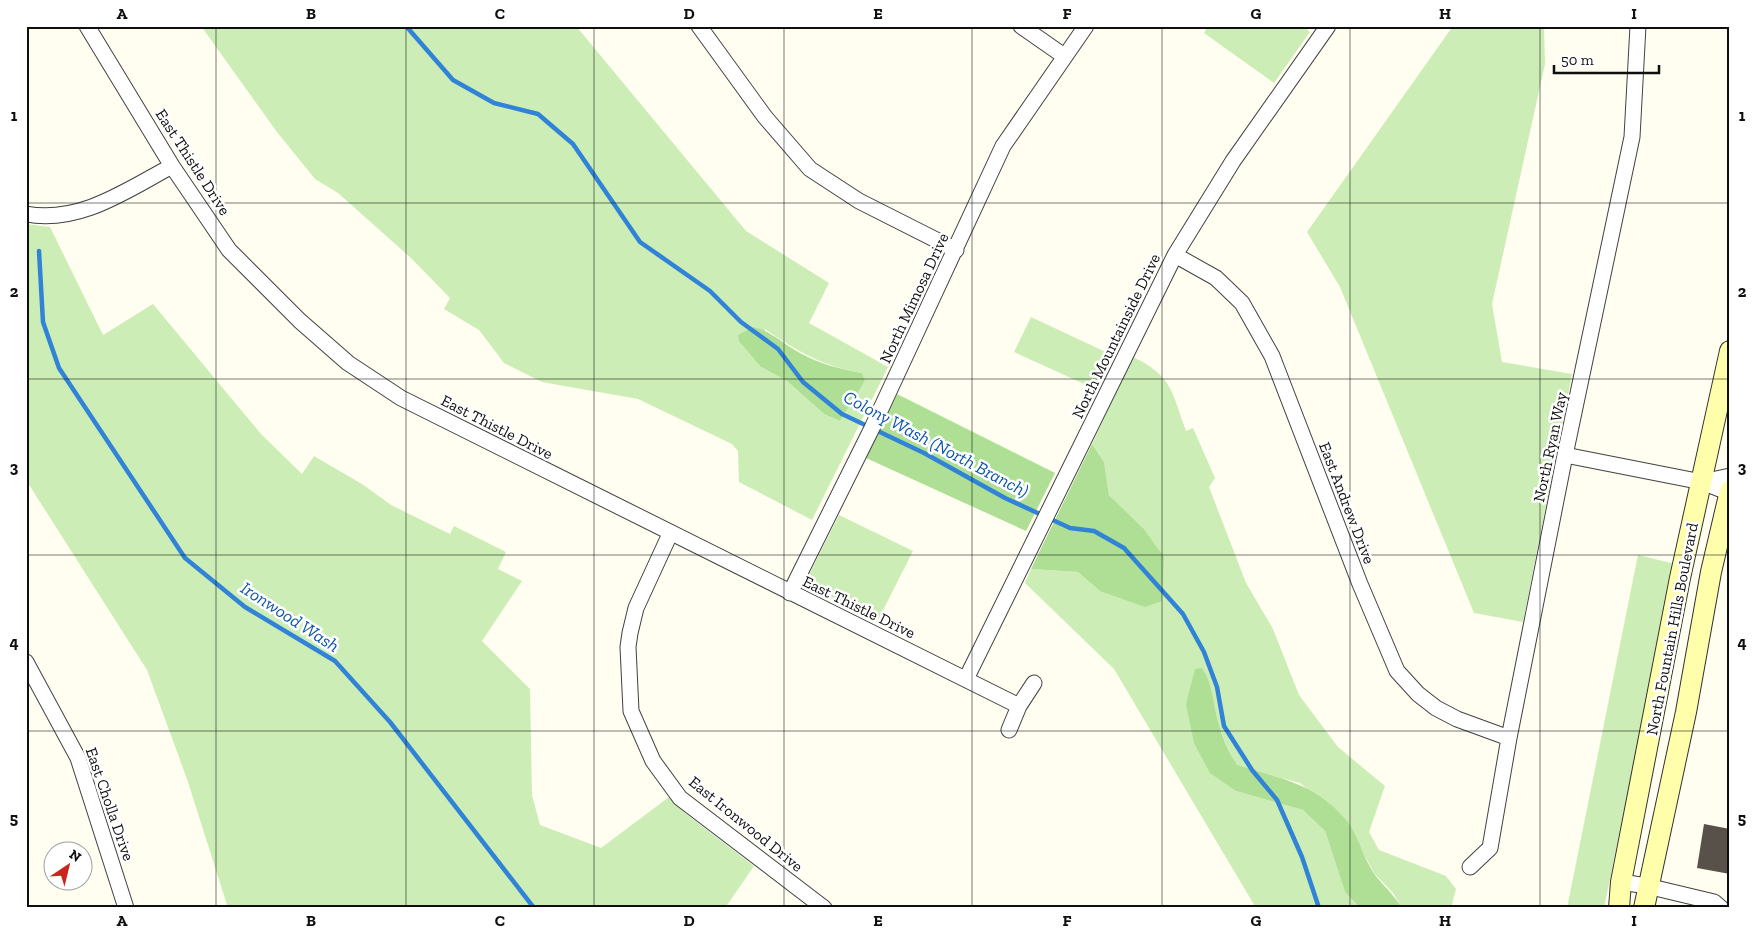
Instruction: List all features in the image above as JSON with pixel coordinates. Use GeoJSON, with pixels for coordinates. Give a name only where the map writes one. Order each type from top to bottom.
{"type":"FeatureCollection","features":[{"type":"Feature","properties":{"kind":"main road","name":"North Fountain Hills Boulevard"},"geometry":{"type":"LineString","coordinates":[[1618,906],[1620,882],[1680,578],[1730,351]]}},
{"type":"Feature","properties":{"kind":"main road","name":"North Fountain Hills Boulevard"},"geometry":{"type":"LineString","coordinates":[[1643,908],[1684,721],[1711,572],[1730,492]]}},
{"type":"Feature","properties":{"kind":"street","name":"East Thistle Drive"},"geometry":{"type":"LineString","coordinates":[[87,26],[172,166],[229,250],[300,321],[348,363],[401,398],[670,534],[1019,706]]}},
{"type":"Feature","properties":{"kind":"street"},"geometry":{"type":"LineString","coordinates":[[699,26],[765,117],[810,169],[859,201],[956,250]]}},
{"type":"Feature","properties":{"kind":"street"},"geometry":{"type":"LineString","coordinates":[[1021,26],[1064,56]]}},
{"type":"Feature","properties":{"kind":"street","name":"North Mimosa Drive"},"geometry":{"type":"LineString","coordinates":[[790,593],[872,428],[1003,146],[1086,26]]}},
{"type":"Feature","properties":{"kind":"street","name":"North Mountainside Drive"},"geometry":{"type":"LineString","coordinates":[[966,679],[1175,255],[1233,161],[1328,26]]}},
{"type":"Feature","properties":{"kind":"street","name":"North Ryan Way"},"geometry":{"type":"LineString","coordinates":[[1470,867],[1490,848],[1509,738],[1565,456],[1632,137],[1638,26]]}},
{"type":"Feature","properties":{"kind":"street"},"geometry":{"type":"LineString","coordinates":[[26,214],[52,217],[99,205],[172,166]]}},
{"type":"Feature","properties":{"kind":"street","name":"East Andrew Drive"},"geometry":{"type":"LineString","coordinates":[[1175,255],[1216,278],[1242,303],[1272,356],[1364,593],[1397,671],[1418,694],[1436,708],[1509,738]]}},
{"type":"Feature","properties":{"kind":"street"},"geometry":{"type":"LineString","coordinates":[[1565,456],[1702,482],[1730,492]]}},
{"type":"Feature","properties":{"kind":"street"},"geometry":{"type":"LineString","coordinates":[[1702,482],[1730,476]]}},
{"type":"Feature","properties":{"kind":"street","name":"East Ironwood Drive"},"geometry":{"type":"LineString","coordinates":[[670,534],[636,608],[630,633],[628,647],[631,711],[653,761],[680,798],[824,908]]}},
{"type":"Feature","properties":{"kind":"street","name":"East Cholla Drive"},"geometry":{"type":"LineString","coordinates":[[26,662],[78,758],[126,908]]}},
{"type":"Feature","properties":{"kind":"street"},"geometry":{"type":"LineString","coordinates":[[1009,730],[1019,706],[1034,683]]}},
{"type":"Feature","properties":{"kind":"street"},"geometry":{"type":"LineString","coordinates":[[1620,882],[1647,886],[1714,902],[1721,908]]}},
{"type":"Feature","properties":{"kind":"street"},"geometry":{"type":"LineString","coordinates":[[1618,906],[1643,908]]}},
{"type":"Feature","properties":{"kind":"green space"},"geometry":{"type":"Polygon","coordinates":[[[201,26],[576,26],[746,231],[829,283],[809,323],[888,367],[812,520],[739,482],[738,451],[732,444],[638,399],[542,382],[504,363],[479,330],[444,309],[450,298],[411,258],[338,193],[315,179],[277,132],[201,26]],[[765,329],[761,367],[787,381],[824,414],[840,421],[865,381],[862,373],[811,357],[765,329]]]}},
{"type":"Feature","properties":{"kind":"green space"},"geometry":{"type":"Polygon","coordinates":[[[1208,26],[1303,26],[1310,32],[1274,83],[1204,33],[1208,26]]]}},
{"type":"Feature","properties":{"kind":"green space"},"geometry":{"type":"Polygon","coordinates":[[[1453,26],[1544,26],[1545,64],[1492,304],[1502,362],[1572,374],[1523,622],[1474,613],[1340,287],[1307,232],[1453,26]]]}},
{"type":"Feature","properties":{"kind":"green space"},"geometry":{"type":"Polygon","coordinates":[[[26,224],[50,227],[103,335],[153,304],[261,434],[302,474],[314,456],[362,484],[391,505],[450,534],[454,526],[506,552],[498,569],[522,581],[482,641],[530,689],[532,795],[540,825],[601,848],[669,797],[686,814],[754,866],[725,908],[228,908],[187,779],[147,670],[26,480],[26,224]]]}},
{"type":"Feature","properties":{"kind":"green space"},"geometry":{"type":"Polygon","coordinates":[[[1031,317],[1112,355],[1095,389],[1014,352],[1031,317]]]}},
{"type":"Feature","properties":{"kind":"green space"},"geometry":{"type":"Polygon","coordinates":[[[753,327],[766,331],[807,357],[838,368],[862,373],[865,381],[840,421],[824,414],[787,381],[761,367],[739,341],[738,335],[753,327]]]}},
{"type":"Feature","properties":{"kind":"green space"},"geometry":{"type":"Polygon","coordinates":[[[1133,357],[1156,371],[1164,379],[1174,396],[1186,431],[1193,428],[1215,478],[1209,487],[1246,583],[1273,629],[1299,695],[1338,747],[1385,786],[1369,832],[1379,850],[1446,876],[1456,889],[1451,908],[1402,908],[1393,893],[1374,873],[1347,822],[1300,783],[1237,766],[1222,733],[1211,687],[1202,668],[1236,791],[1303,810],[1325,831],[1345,892],[1360,908],[1256,908],[1114,669],[1025,583],[1031,569],[1078,572],[1100,591],[1143,528],[1109,495],[1104,462],[1092,444],[1133,357]]]}},
{"type":"Feature","properties":{"kind":"green space"},"geometry":{"type":"Polygon","coordinates":[[[897,394],[1055,473],[1026,531],[866,458],[897,394]]]}},
{"type":"Feature","properties":{"kind":"green space"},"geometry":{"type":"Polygon","coordinates":[[[1092,444],[1104,462],[1109,495],[1143,528],[1164,557],[1162,601],[1145,607],[1100,591],[1078,572],[1031,569],[1092,444]]]}},
{"type":"Feature","properties":{"kind":"green space"},"geometry":{"type":"Polygon","coordinates":[[[839,515],[913,551],[877,622],[809,586],[808,577],[839,515]]]}},
{"type":"Feature","properties":{"kind":"green space"},"geometry":{"type":"Polygon","coordinates":[[[1638,555],[1675,564],[1604,908],[1567,908],[1638,555]]]}},
{"type":"Feature","properties":{"kind":"green space"},"geometry":{"type":"Polygon","coordinates":[[[1202,668],[1211,687],[1223,738],[1237,765],[1283,779],[1310,790],[1335,808],[1351,827],[1373,872],[1402,908],[1360,908],[1345,892],[1325,831],[1303,810],[1236,791],[1210,773],[1194,743],[1186,704],[1195,669],[1202,668]]]}},
{"type":"Feature","properties":{"kind":"building"},"geometry":{"type":"Polygon","coordinates":[[[1704,824],[1730,829],[1730,874],[1697,868],[1704,824]]]}},
{"type":"Feature","properties":{"kind":"waterway","name":"Colony Wash (North Branch)"},"geometry":{"type":"LineString","coordinates":[[406,26],[453,80],[494,103],[538,114],[573,144],[640,242],[710,291],[741,322],[778,349],[803,382],[842,414],[924,453],[1005,498],[1070,528],[1094,531],[1124,548],[1183,614],[1204,652],[1217,687],[1224,726],[1252,770],[1277,800],[1302,857],[1319,908]]}},
{"type":"Feature","properties":{"kind":"waterway","name":"Ironwood Wash"},"geometry":{"type":"LineString","coordinates":[[39,251],[43,322],[59,368],[185,558],[245,607],[335,661],[390,722],[534,908]]}}]}
